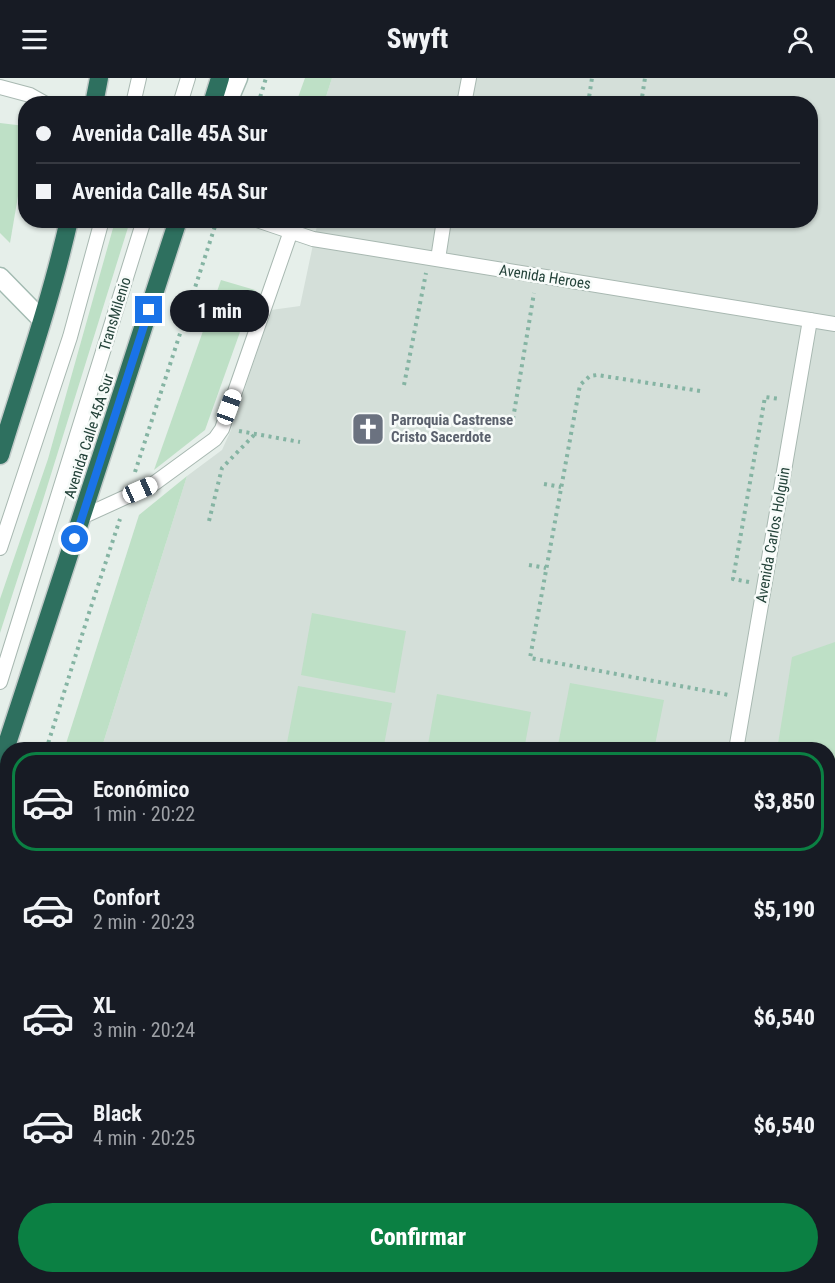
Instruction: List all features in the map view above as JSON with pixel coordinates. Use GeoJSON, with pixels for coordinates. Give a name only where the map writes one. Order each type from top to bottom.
{"type":"FeatureCollection","features":[{"type":"Feature","properties":{"kind":"highway"},"geometry":{"type":"LineString","coordinates":[[96,96],[99,78]]}},
{"type":"Feature","properties":{"kind":"highway"},"geometry":{"type":"LineString","coordinates":[[214,96],[220,78]]}},
{"type":"Feature","properties":{"kind":"highway"},"geometry":{"type":"LineString","coordinates":[[0,455],[42,320],[67,228]]}},
{"type":"Feature","properties":{"kind":"highway","name":"Avenida Calle 45A Sur"},"geometry":{"type":"LineString","coordinates":[[8,742],[175,228]]}},
{"type":"Feature","properties":{"kind":"street"},"geometry":{"type":"LineString","coordinates":[[230,96],[238,78]]}},
{"type":"Feature","properties":{"kind":"street"},"geometry":{"type":"LineString","coordinates":[[0,277],[42,320]]}},
{"type":"Feature","properties":{"kind":"lane"},"geometry":{"type":"LineString","coordinates":[[135,96],[138,78]]}},
{"type":"Feature","properties":{"kind":"lane"},"geometry":{"type":"LineString","coordinates":[[182,96],[188,78]]}},
{"type":"Feature","properties":{"kind":"lane"},"geometry":{"type":"LineString","coordinates":[[466,96],[469,78]]}},
{"type":"Feature","properties":{"kind":"lane"},"geometry":{"type":"LineString","coordinates":[[0,87],[18,85],[32,96]]}},
{"type":"Feature","properties":{"kind":"lane"},"geometry":{"type":"LineString","coordinates":[[0,548],[70,336],[100,228]]}},
{"type":"Feature","properties":{"kind":"lane","name":"TransMilenio"},"geometry":{"type":"LineString","coordinates":[[0,682],[142,228]]}},
{"type":"Feature","properties":{"kind":"lane","name":"Avenida Heroes"},"geometry":{"type":"LineString","coordinates":[[282,228],[313,239],[835,324]]}},
{"type":"Feature","properties":{"kind":"lane"},"geometry":{"type":"LineString","coordinates":[[433,258],[442,228]]}},
{"type":"Feature","properties":{"kind":"lane"},"geometry":{"type":"LineString","coordinates":[[82,517],[152,485],[215,439],[222,429],[291,231]]}},
{"type":"Feature","properties":{"kind":"lane","name":"Avenida Carlos Holguin"},"geometry":{"type":"LineString","coordinates":[[737,742],[810,320]]}},
{"type":"Feature","properties":{"kind":"path"},"geometry":{"type":"LineString","coordinates":[[261,96],[267,78]]}},
{"type":"Feature","properties":{"kind":"path"},"geometry":{"type":"LineString","coordinates":[[589,96],[592,78]]}},
{"type":"Feature","properties":{"kind":"path"},"geometry":{"type":"LineString","coordinates":[[642,96],[645,78]]}},
{"type":"Feature","properties":{"kind":"path"},"geometry":{"type":"LineString","coordinates":[[404,385],[433,258]]}},
{"type":"Feature","properties":{"kind":"path"},"geometry":{"type":"LineString","coordinates":[[513,419],[537,276]]}},
{"type":"Feature","properties":{"kind":"path"},"geometry":{"type":"LineString","coordinates":[[700,391],[597,375],[590,376],[580,385],[530,658],[745,698]]}},
{"type":"Feature","properties":{"kind":"path"},"geometry":{"type":"LineString","coordinates":[[764,584],[734,579],[737,556],[765,397],[796,402]]}},
{"type":"Feature","properties":{"kind":"path"},"geometry":{"type":"LineString","coordinates":[[231,430],[300,442]]}},
{"type":"Feature","properties":{"kind":"path"},"geometry":{"type":"LineString","coordinates":[[209,521],[222,468],[255,434]]}},
{"type":"Feature","properties":{"kind":"path"},"geometry":{"type":"LineString","coordinates":[[544,484],[561,487]]}},
{"type":"Feature","properties":{"kind":"path"},"geometry":{"type":"LineString","coordinates":[[529,565],[546,568]]}},
{"type":"Feature","properties":{"kind":"shaded area"},"geometry":{"type":"Polygon","coordinates":[[[332,78],[835,78],[835,742],[104,742],[187,476],[222,450],[231,430],[271,310],[300,306],[317,228],[818,228],[818,96],[326,96],[332,78]]]}},
{"type":"Feature","properties":{"kind":"green space"},"geometry":{"type":"Polygon","coordinates":[[[305,78],[332,78],[326,96],[299,96],[305,78]]]}},
{"type":"Feature","properties":{"kind":"green space"},"geometry":{"type":"Polygon","coordinates":[[[0,123],[18,125],[18,196],[10,243],[0,233],[0,123]]]}},
{"type":"Feature","properties":{"kind":"green space"},"geometry":{"type":"Polygon","coordinates":[[[113,228],[128,228],[0,633],[0,599],[48,459],[113,228]]]}},
{"type":"Feature","properties":{"kind":"green space"},"geometry":{"type":"Polygon","coordinates":[[[221,280],[255,290],[205,430],[154,470],[221,280]]]}},
{"type":"Feature","properties":{"kind":"green space"},"geometry":{"type":"Polygon","coordinates":[[[187,476],[104,742],[67,742],[139,515],[187,476]]]}},
{"type":"Feature","properties":{"kind":"green space"},"geometry":{"type":"Polygon","coordinates":[[[312,613],[406,631],[395,693],[301,675],[312,613]]]}},
{"type":"Feature","properties":{"kind":"green space"},"geometry":{"type":"Polygon","coordinates":[[[835,642],[835,742],[778,742],[792,657],[835,642]]]}},
{"type":"Feature","properties":{"kind":"green space"},"geometry":{"type":"Polygon","coordinates":[[[570,683],[664,700],[656,742],[559,742],[570,683]]]}},
{"type":"Feature","properties":{"kind":"green space"},"geometry":{"type":"Polygon","coordinates":[[[298,686],[392,703],[385,742],[287,742],[298,686]]]}},
{"type":"Feature","properties":{"kind":"green space"},"geometry":{"type":"Polygon","coordinates":[[[437,694],[531,712],[525,742],[428,742],[437,694]]]}},
{"type":"Feature","properties":{"kind":"place","name":"Parroquia Castrense Cristo Sacerdote"},"geometry":{"type":"Point","coordinates":[368,429]}},
{"type":"Feature","properties":{"kind":"route"},"geometry":{"type":"LineString","coordinates":[[75,539],[149,310]]}}]}
